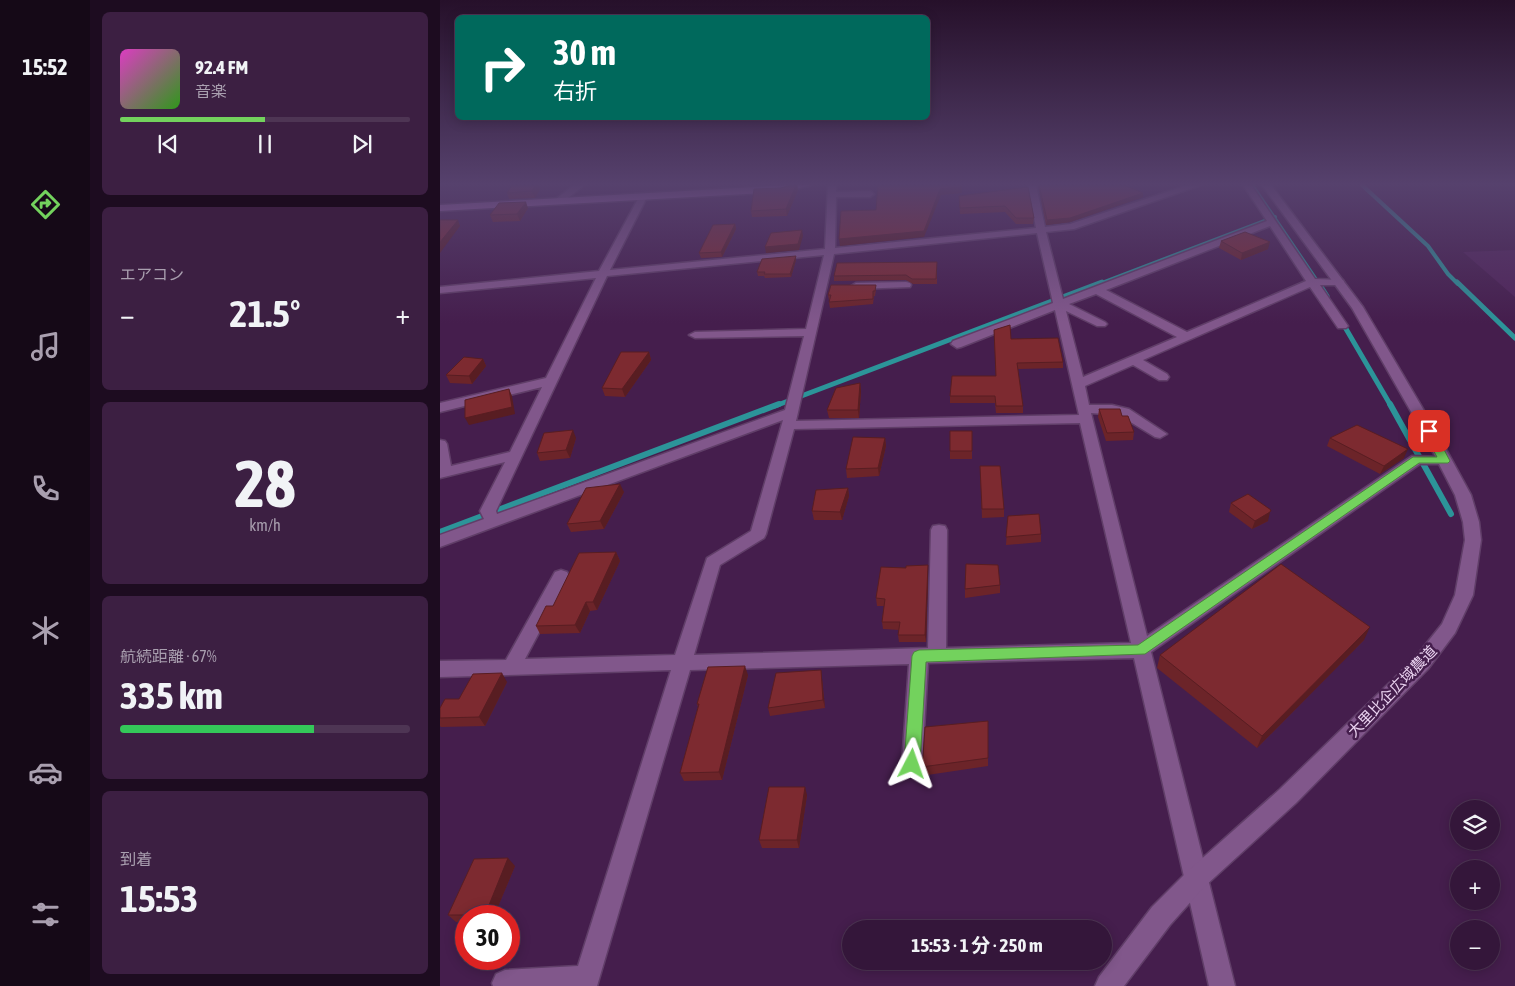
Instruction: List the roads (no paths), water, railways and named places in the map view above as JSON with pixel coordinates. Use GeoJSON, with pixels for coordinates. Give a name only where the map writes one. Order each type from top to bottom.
{"type":"FeatureCollection","features":[{"type":"Feature","properties":{"kind":"street"},"geometry":{"type":"LineString","coordinates":[[490,516],[515,455],[625,231]]}},
{"type":"Feature","properties":{"kind":"street"},"geometry":{"type":"LineString","coordinates":[[505,983],[586,982],[713,562],[758,534],[796,395],[810,332],[831,286],[830,231]]}},
{"type":"Feature","properties":{"kind":"street"},"geometry":{"type":"LineString","coordinates":[[440,290],[1031,231]]}},
{"type":"Feature","properties":{"kind":"street"},"geometry":{"type":"LineString","coordinates":[[1041,231],[1140,650],[1222,986]]}},
{"type":"Feature","properties":{"kind":"street"},"geometry":{"type":"LineString","coordinates":[[958,344],[1058,300],[1097,290],[1250,231]]}},
{"type":"Feature","properties":{"kind":"street"},"geometry":{"type":"LineString","coordinates":[[1279,231],[1342,326]]}},
{"type":"Feature","properties":{"kind":"street","name":"大里比企広域農道"},"geometry":{"type":"LineString","coordinates":[[1108,986],[1161,916],[1196,879],[1288,796],[1422,664],[1449,628],[1464,594],[1473,540],[1471,522],[1463,494],[1356,307],[1300,231]]}},
{"type":"Feature","properties":{"kind":"street"},"geometry":{"type":"LineString","coordinates":[[1078,384],[1313,282],[1338,282]]}},
{"type":"Feature","properties":{"kind":"street"},"geometry":{"type":"LineString","coordinates":[[831,286],[906,285]]}},
{"type":"Feature","properties":{"kind":"street"},"geometry":{"type":"LineString","coordinates":[[1097,290],[1187,337]]}},
{"type":"Feature","properties":{"kind":"street"},"geometry":{"type":"LineString","coordinates":[[1058,300],[1101,324]]}},
{"type":"Feature","properties":{"kind":"street"},"geometry":{"type":"LineString","coordinates":[[695,335],[810,332]]}},
{"type":"Feature","properties":{"kind":"street"},"geometry":{"type":"LineString","coordinates":[[1134,360],[1163,376]]}},
{"type":"Feature","properties":{"kind":"street"},"geometry":{"type":"LineString","coordinates":[[440,408],[551,381]]}},
{"type":"Feature","properties":{"kind":"street"},"geometry":{"type":"LineString","coordinates":[[440,541],[490,516],[790,418],[1084,414],[1112,409],[1124,412],[1160,434]]}},
{"type":"Feature","properties":{"kind":"street"},"geometry":{"type":"LineString","coordinates":[[440,444],[442,473],[515,455]]}},
{"type":"Feature","properties":{"kind":"street"},"geometry":{"type":"LineString","coordinates":[[440,669],[1140,650],[1417,459],[1444,461]]}},
{"type":"Feature","properties":{"kind":"street"},"geometry":{"type":"LineString","coordinates":[[912,764],[928,656],[939,530]]}},
{"type":"Feature","properties":{"kind":"street"},"geometry":{"type":"LineString","coordinates":[[511,667],[561,576]]}},
{"type":"Feature","properties":{"kind":"waterway"},"geometry":{"type":"LineString","coordinates":[[1099,284],[1238,231]]}},
{"type":"Feature","properties":{"kind":"waterway"},"geometry":{"type":"LineString","coordinates":[[1283,231],[1319,284]]}},
{"type":"Feature","properties":{"kind":"waterway"},"geometry":{"type":"LineString","coordinates":[[1412,231],[1428,246],[1448,274],[1458,284]]}},
{"type":"Feature","properties":{"kind":"waterway"},"geometry":{"type":"LineString","coordinates":[[775,406],[1102,282]]}},
{"type":"Feature","properties":{"kind":"waterway"},"geometry":{"type":"LineString","coordinates":[[1318,282],[1327,296]]}},
{"type":"Feature","properties":{"kind":"waterway"},"geometry":{"type":"LineString","coordinates":[[1457,282],[1515,338]]}},
{"type":"Feature","properties":{"kind":"waterway"},"geometry":{"type":"LineString","coordinates":[[1342,322],[1391,406]]}},
{"type":"Feature","properties":{"kind":"waterway"},"geometry":{"type":"LineString","coordinates":[[440,532],[779,404]]}},
{"type":"Feature","properties":{"kind":"waterway"},"geometry":{"type":"LineString","coordinates":[[1390,404],[1451,514]]}}]}
